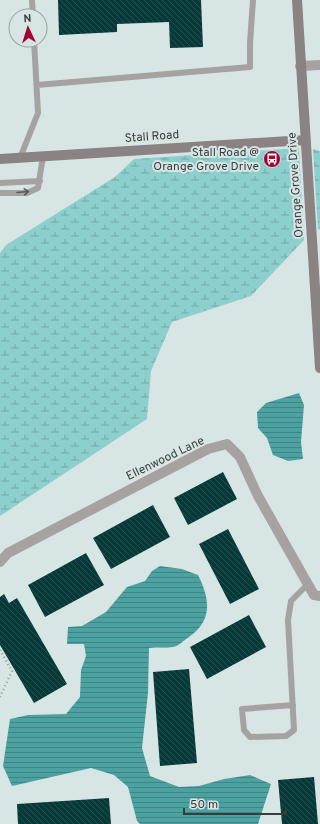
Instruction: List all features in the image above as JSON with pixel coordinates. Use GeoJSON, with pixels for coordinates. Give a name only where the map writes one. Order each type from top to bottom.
{"type":"FeatureCollection","features":[{"type":"Feature","properties":{"kind":"street","name":"Orange Grove Drive"},"geometry":{"type":"LineString","coordinates":[[297,0],[320,368]]}},
{"type":"Feature","properties":{"kind":"street"},"geometry":{"type":"LineString","coordinates":[[300,66],[320,65]]}},
{"type":"Feature","properties":{"kind":"street","name":"Stall Road"},"geometry":{"type":"LineString","coordinates":[[0,159],[305,140]]}},
{"type":"Feature","properties":{"kind":"street","name":"Ellenwood Lane"},"geometry":{"type":"LineString","coordinates":[[0,562],[8,553],[152,478],[208,449],[227,444],[240,457],[258,496],[314,596],[320,596]]}},
{"type":"Feature","properties":{"kind":"lane"},"geometry":{"type":"LineString","coordinates":[[36,85],[250,67],[253,0]]}},
{"type":"Feature","properties":{"kind":"lane"},"geometry":{"type":"LineString","coordinates":[[20,158],[38,112],[34,48]]}},
{"type":"Feature","properties":{"kind":"lane"},"geometry":{"type":"LineString","coordinates":[[0,193],[27,193],[38,188],[43,156]]}},
{"type":"Feature","properties":{"kind":"lane"},"geometry":{"type":"LineString","coordinates":[[0,183],[40,181]]}},
{"type":"Feature","properties":{"kind":"lane"},"geometry":{"type":"LineString","coordinates":[[293,705],[242,709],[244,730],[250,737],[286,736],[294,730],[293,705],[288,620],[291,601],[308,584]]}},
{"type":"Feature","properties":{"kind":"path"},"geometry":{"type":"LineString","coordinates":[[0,650],[12,671],[0,697]]}},
{"type":"Feature","properties":{"kind":"green space"},"geometry":{"type":"Polygon","coordinates":[[[299,148],[304,240],[251,296],[172,322],[151,371],[147,419],[0,516],[0,253],[6,245],[115,177],[134,159],[299,148]]]}},
{"type":"Feature","properties":{"kind":"green space"},"geometry":{"type":"Polygon","coordinates":[[[313,149],[320,151],[320,229],[318,230],[313,149]]]}},
{"type":"Feature","properties":{"kind":"shaded area"},"geometry":{"type":"Polygon","coordinates":[[[299,393],[304,405],[301,442],[303,459],[288,461],[273,455],[267,438],[258,428],[257,412],[266,403],[299,393]]]}},
{"type":"Feature","properties":{"kind":"shaded area"},"geometry":{"type":"Polygon","coordinates":[[[160,566],[182,569],[198,575],[205,592],[207,609],[206,616],[202,624],[189,637],[179,644],[173,647],[149,648],[148,693],[142,748],[150,776],[179,787],[199,786],[224,779],[250,775],[271,784],[258,824],[140,824],[137,821],[128,787],[114,775],[91,768],[12,786],[3,766],[10,719],[28,715],[66,714],[80,697],[81,670],[86,656],[84,644],[67,644],[68,627],[82,626],[106,612],[127,587],[145,581],[152,571],[160,566]]]}},
{"type":"Feature","properties":{"kind":"building"},"geometry":{"type":"Polygon","coordinates":[[[58,0],[201,0],[203,47],[170,48],[169,22],[117,24],[117,32],[59,35],[58,0]]]}},
{"type":"Feature","properties":{"kind":"building"},"geometry":{"type":"Polygon","coordinates":[[[223,472],[237,499],[188,525],[174,498],[223,472]]]}},
{"type":"Feature","properties":{"kind":"building"},"geometry":{"type":"Polygon","coordinates":[[[153,505],[170,537],[111,569],[93,538],[153,505]]]}},
{"type":"Feature","properties":{"kind":"building"},"geometry":{"type":"Polygon","coordinates":[[[228,529],[259,589],[230,604],[199,544],[228,529]]]}},
{"type":"Feature","properties":{"kind":"building"},"geometry":{"type":"Polygon","coordinates":[[[86,553],[104,585],[45,617],[28,585],[86,553]]]}},
{"type":"Feature","properties":{"kind":"building"},"geometry":{"type":"Polygon","coordinates":[[[4,594],[9,603],[17,598],[67,684],[34,703],[0,645],[0,597],[4,594]]]}},
{"type":"Feature","properties":{"kind":"building"},"geometry":{"type":"Polygon","coordinates":[[[249,615],[266,647],[207,679],[190,647],[249,615]]]}},
{"type":"Feature","properties":{"kind":"building"},"geometry":{"type":"Polygon","coordinates":[[[189,669],[197,763],[160,766],[153,672],[189,669]]]}},
{"type":"Feature","properties":{"kind":"building"},"geometry":{"type":"Polygon","coordinates":[[[314,777],[318,824],[282,824],[278,780],[314,777]]]}},
{"type":"Feature","properties":{"kind":"building"},"geometry":{"type":"Polygon","coordinates":[[[109,798],[111,824],[18,824],[17,804],[109,798]]]}},
{"type":"Feature","properties":{"kind":"place","name":"Stall Road @ Orange Grove Drive"},"geometry":{"type":"Point","coordinates":[272,159]}}]}
